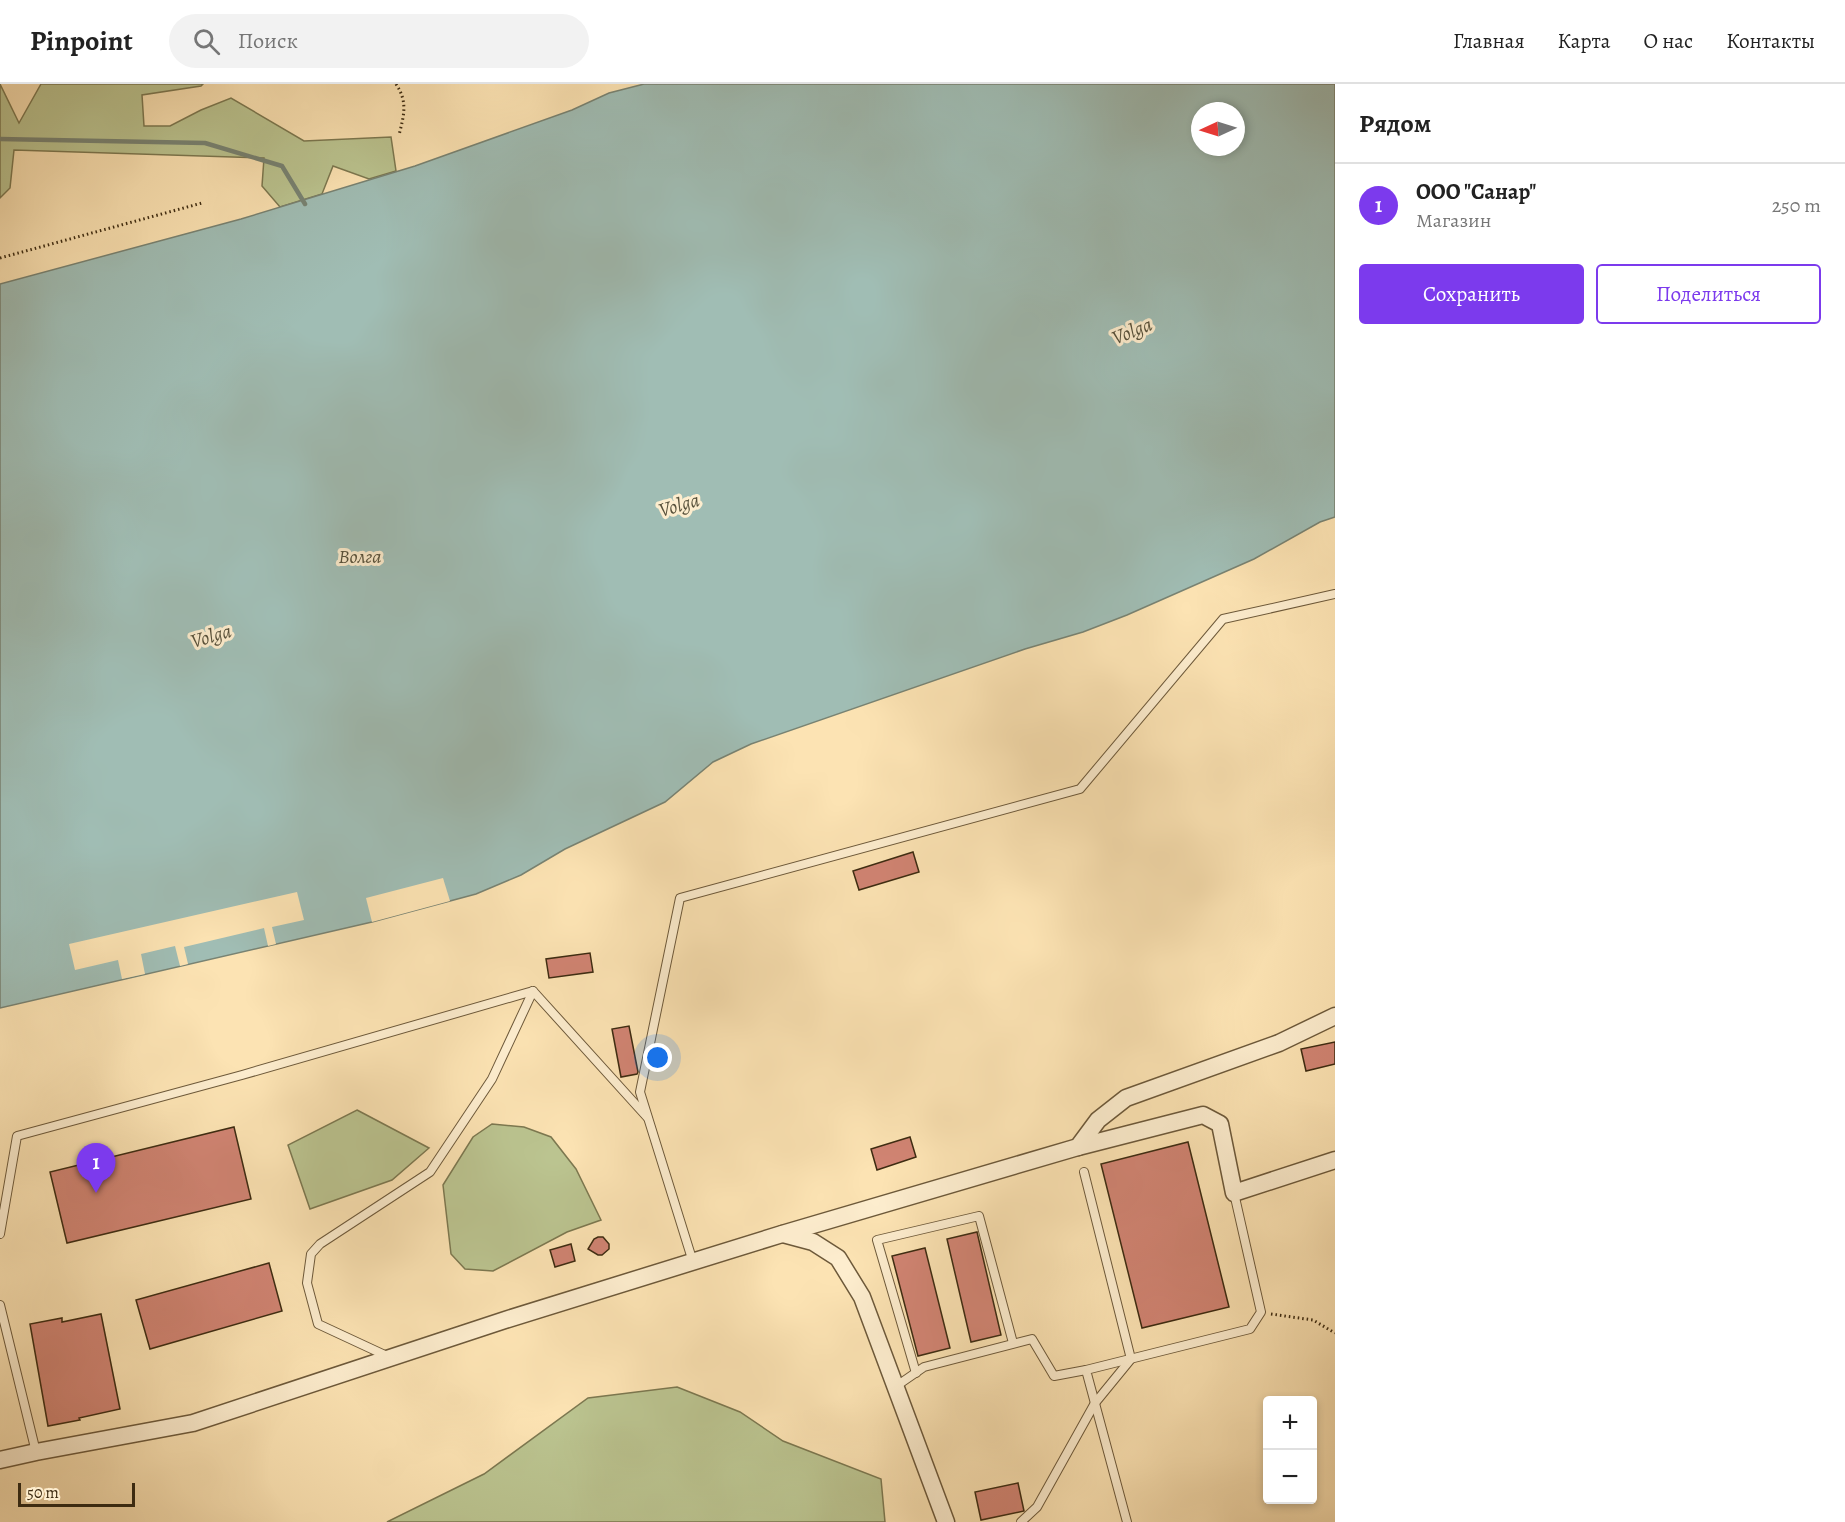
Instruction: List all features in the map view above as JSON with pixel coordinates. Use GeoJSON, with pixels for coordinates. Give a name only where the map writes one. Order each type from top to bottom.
{"type":"FeatureCollection","features":[{"type":"Feature","properties":{"kind":"street"},"geometry":{"type":"LineString","coordinates":[[1078,1147],[1098,1120],[1126,1098],[1279,1043],[1335,1016]]}},
{"type":"Feature","properties":{"kind":"street"},"geometry":{"type":"LineString","coordinates":[[0,1460],[193,1423],[782,1234],[1078,1147],[1203,1115],[1220,1124],[1234,1193],[1335,1160]]}},
{"type":"Feature","properties":{"kind":"street"},"geometry":{"type":"LineString","coordinates":[[782,1234],[813,1242],[838,1258],[862,1297],[946,1522]]}},
{"type":"Feature","properties":{"kind":"lane"},"geometry":{"type":"LineString","coordinates":[[693,1262],[640,1092],[680,898],[1080,789],[1223,619],[1335,594]]}},
{"type":"Feature","properties":{"kind":"lane"},"geometry":{"type":"LineString","coordinates":[[533,991],[649,1120]]}},
{"type":"Feature","properties":{"kind":"lane"},"geometry":{"type":"LineString","coordinates":[[0,1234],[17,1136],[242,1075],[533,991]]}},
{"type":"Feature","properties":{"kind":"lane"},"geometry":{"type":"LineString","coordinates":[[390,1358],[318,1324],[307,1283],[311,1254],[320,1244],[430,1172],[492,1079],[533,991]]}},
{"type":"Feature","properties":{"kind":"lane"},"geometry":{"type":"LineString","coordinates":[[1084,1172],[1131,1359]]}},
{"type":"Feature","properties":{"kind":"lane"},"geometry":{"type":"LineString","coordinates":[[895,1387],[924,1367],[1032,1339],[1054,1376],[1250,1329],[1261,1312],[1234,1193]]}},
{"type":"Feature","properties":{"kind":"lane"},"geometry":{"type":"LineString","coordinates":[[915,1373],[877,1240],[979,1216],[1013,1344]]}},
{"type":"Feature","properties":{"kind":"lane"},"geometry":{"type":"LineString","coordinates":[[0,1305],[36,1452]]}},
{"type":"Feature","properties":{"kind":"lane"},"geometry":{"type":"LineString","coordinates":[[1021,1522],[1037,1507],[1095,1403],[1131,1359]]}},
{"type":"Feature","properties":{"kind":"lane"},"geometry":{"type":"LineString","coordinates":[[1086,1370],[1127,1522]]}},
{"type":"Feature","properties":{"kind":"path"},"geometry":{"type":"LineString","coordinates":[[396,84],[404,96],[404,115],[399,135]]}},
{"type":"Feature","properties":{"kind":"path"},"geometry":{"type":"LineString","coordinates":[[0,258],[202,203]]}},
{"type":"Feature","properties":{"kind":"path"},"geometry":{"type":"LineString","coordinates":[[1261,1312],[1313,1320],[1335,1333]]}},
{"type":"Feature","properties":{"kind":"green space"},"geometry":{"type":"Polygon","coordinates":[[[0,84],[19,123],[41,84],[203,84],[142,95],[144,126],[170,126],[231,98],[304,141],[391,137],[396,171],[369,179],[333,166],[322,194],[280,207],[262,186],[264,158],[14,150],[10,188],[0,198],[0,84]]]}},
{"type":"Feature","properties":{"kind":"green space"},"geometry":{"type":"Polygon","coordinates":[[[357,1110],[429,1148],[392,1180],[310,1209],[288,1145],[357,1110]]]}},
{"type":"Feature","properties":{"kind":"green space"},"geometry":{"type":"Polygon","coordinates":[[[492,1124],[524,1127],[551,1137],[576,1169],[601,1220],[567,1232],[493,1271],[465,1269],[451,1254],[443,1185],[473,1137],[492,1124]]]}},
{"type":"Feature","properties":{"kind":"green space"},"geometry":{"type":"Polygon","coordinates":[[[677,1387],[740,1412],[783,1441],[881,1479],[885,1522],[387,1522],[484,1474],[588,1398],[677,1387]]]}},
{"type":"Feature","properties":{"kind":"water","name":"Волга"},"geometry":{"type":"Polygon","coordinates":[[[644,84],[1335,84],[1335,517],[1320,522],[1254,559],[1127,615],[1083,632],[1025,649],[751,744],[713,762],[665,802],[565,849],[521,875],[476,894],[372,922],[0,1008],[0,284],[241,219],[415,166],[572,110],[609,93],[644,84]]]}},
{"type":"Feature","properties":{"kind":"pier"},"geometry":{"type":"Polygon","coordinates":[[[443,878],[450,901],[372,922],[366,898],[443,878]]]}},
{"type":"Feature","properties":{"kind":"pier"},"geometry":{"type":"Polygon","coordinates":[[[297,892],[304,920],[272,927],[276,944],[268,946],[264,928],[184,947],[188,964],[180,966],[175,946],[141,954],[145,974],[122,979],[118,960],[75,970],[69,944],[297,892]]]}},
{"type":"Feature","properties":{"kind":"building"},"geometry":{"type":"Polygon","coordinates":[[[913,852],[919,872],[859,890],[853,871],[913,852]]]}},
{"type":"Feature","properties":{"kind":"building"},"geometry":{"type":"Polygon","coordinates":[[[590,953],[593,972],[549,978],[546,959],[590,953]]]}},
{"type":"Feature","properties":{"kind":"building"},"geometry":{"type":"Polygon","coordinates":[[[629,1026],[638,1072],[621,1077],[612,1029],[629,1026]]]}},
{"type":"Feature","properties":{"kind":"building"},"geometry":{"type":"Polygon","coordinates":[[[1335,1042],[1335,1064],[1306,1071],[1301,1049],[1335,1042]]]}},
{"type":"Feature","properties":{"kind":"building"},"geometry":{"type":"Polygon","coordinates":[[[234,1127],[251,1199],[67,1243],[50,1172],[234,1127]]]}},
{"type":"Feature","properties":{"kind":"building"},"geometry":{"type":"Polygon","coordinates":[[[910,1137],[916,1157],[877,1170],[871,1149],[910,1137]]]}},
{"type":"Feature","properties":{"kind":"building"},"geometry":{"type":"Polygon","coordinates":[[[1188,1142],[1229,1307],[1142,1328],[1101,1164],[1188,1142]]]}},
{"type":"Feature","properties":{"kind":"building"},"geometry":{"type":"Polygon","coordinates":[[[977,1232],[1001,1335],[971,1342],[947,1239],[977,1232]]]}},
{"type":"Feature","properties":{"kind":"building"},"geometry":{"type":"Polygon","coordinates":[[[598,1237],[603,1237],[609,1244],[609,1249],[602,1255],[588,1249],[598,1237]]]}},
{"type":"Feature","properties":{"kind":"building"},"geometry":{"type":"Polygon","coordinates":[[[571,1244],[575,1261],[555,1267],[550,1250],[571,1244]]]}},
{"type":"Feature","properties":{"kind":"building"},"geometry":{"type":"Polygon","coordinates":[[[925,1248],[950,1348],[918,1356],[892,1256],[925,1248]]]}},
{"type":"Feature","properties":{"kind":"building"},"geometry":{"type":"Polygon","coordinates":[[[269,1263],[282,1311],[150,1349],[136,1300],[269,1263]]]}},
{"type":"Feature","properties":{"kind":"building"},"geometry":{"type":"Polygon","coordinates":[[[101,1314],[120,1409],[48,1426],[30,1324],[62,1318],[62,1322],[101,1314]]]}},
{"type":"Feature","properties":{"kind":"building"},"geometry":{"type":"Polygon","coordinates":[[[1018,1483],[1024,1511],[981,1520],[975,1492],[1018,1483]]]}},
{"type":"Feature","properties":{"kind":"waterway"},"geometry":{"type":"LineString","coordinates":[[0,139],[205,143],[282,166],[305,204]]}},
{"type":"Feature","properties":{"kind":"place","name":"ООО \"Санар\""},"geometry":{"type":"Point","coordinates":[96,1193]}},
{"type":"Feature","properties":{"kind":"water label","name":"Volga"},"geometry":{"type":"Point","coordinates":[1132,331]}},
{"type":"Feature","properties":{"kind":"water label","name":"Volga"},"geometry":{"type":"Point","coordinates":[679,505]}},
{"type":"Feature","properties":{"kind":"water label","name":"Volga"},"geometry":{"type":"Point","coordinates":[211,636]}}]}
